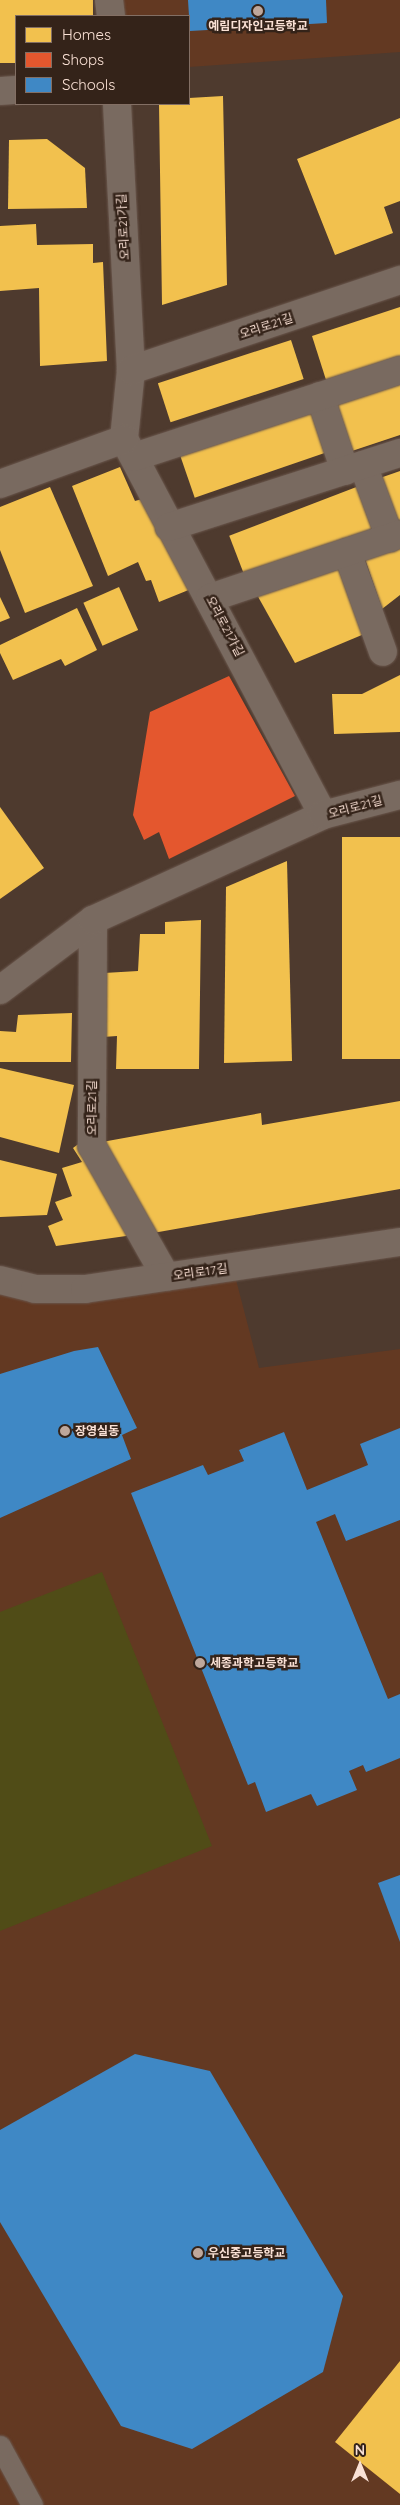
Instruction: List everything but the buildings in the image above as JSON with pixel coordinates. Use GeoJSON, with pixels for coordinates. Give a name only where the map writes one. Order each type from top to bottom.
{"type":"FeatureCollection","features":[{"type":"Feature","properties":{"kind":"street"},"geometry":{"type":"LineString","coordinates":[[110,0],[111,15]]}},
{"type":"Feature","properties":{"kind":"street"},"geometry":{"type":"LineString","coordinates":[[0,91],[15,90]]}},
{"type":"Feature","properties":{"kind":"street","name":"오리로21가길"},"geometry":{"type":"LineString","coordinates":[[117,105],[131,370],[129,448],[169,527],[210,598],[323,815]]}},
{"type":"Feature","properties":{"kind":"street","name":"오리로21길"},"geometry":{"type":"LineString","coordinates":[[131,370],[400,280]]}},
{"type":"Feature","properties":{"kind":"street"},"geometry":{"type":"LineString","coordinates":[[0,484],[320,396],[400,370]]}},
{"type":"Feature","properties":{"kind":"street"},"geometry":{"type":"LineString","coordinates":[[210,598],[395,536],[354,468],[320,396]]}},
{"type":"Feature","properties":{"kind":"street"},"geometry":{"type":"LineString","coordinates":[[169,527],[400,453]]}},
{"type":"Feature","properties":{"kind":"street"},"geometry":{"type":"LineString","coordinates":[[348,552],[383,652]]}},
{"type":"Feature","properties":{"kind":"street","name":"오리로21길"},"geometry":{"type":"LineString","coordinates":[[0,990],[93,920],[323,815],[400,795]]}},
{"type":"Feature","properties":{"kind":"street","name":"오리로21길"},"geometry":{"type":"LineString","coordinates":[[93,920],[92,1146],[166,1277]]}},
{"type":"Feature","properties":{"kind":"street","name":"오리로17길"},"geometry":{"type":"LineString","coordinates":[[0,1280],[35,1289],[85,1289],[400,1242]]}},
{"type":"Feature","properties":{"kind":"lane"},"geometry":{"type":"LineString","coordinates":[[0,2446],[32,2505]]}},
{"type":"Feature","properties":{"kind":"shaded area"},"geometry":{"type":"Polygon","coordinates":[[[109,0],[400,0],[400,52],[190,67],[190,15],[111,15],[109,0]]]}},
{"type":"Feature","properties":{"kind":"shaded area","name":"세종과학고등학교"},"geometry":{"type":"Polygon","coordinates":[[[235,1276],[259,1368],[400,1349],[400,2505],[0,2505],[0,1292],[235,1276]]]}},
{"type":"Feature","properties":{"kind":"shaded area"},"geometry":{"type":"Polygon","coordinates":[[[102,1572],[212,1846],[0,1931],[0,1612],[102,1572]]]}},
{"type":"Feature","properties":{"kind":"place","name":"예림디자인고등학교"},"geometry":{"type":"Point","coordinates":[258,11]}},
{"type":"Feature","properties":{"kind":"place","name":"장영실동"},"geometry":{"type":"Point","coordinates":[65,1431]}},
{"type":"Feature","properties":{"kind":"place","name":"세종과학고등학교"},"geometry":{"type":"Point","coordinates":[200,1663]}},
{"type":"Feature","properties":{"kind":"place","name":"우신중고등학교"},"geometry":{"type":"Point","coordinates":[198,2253]}}]}
